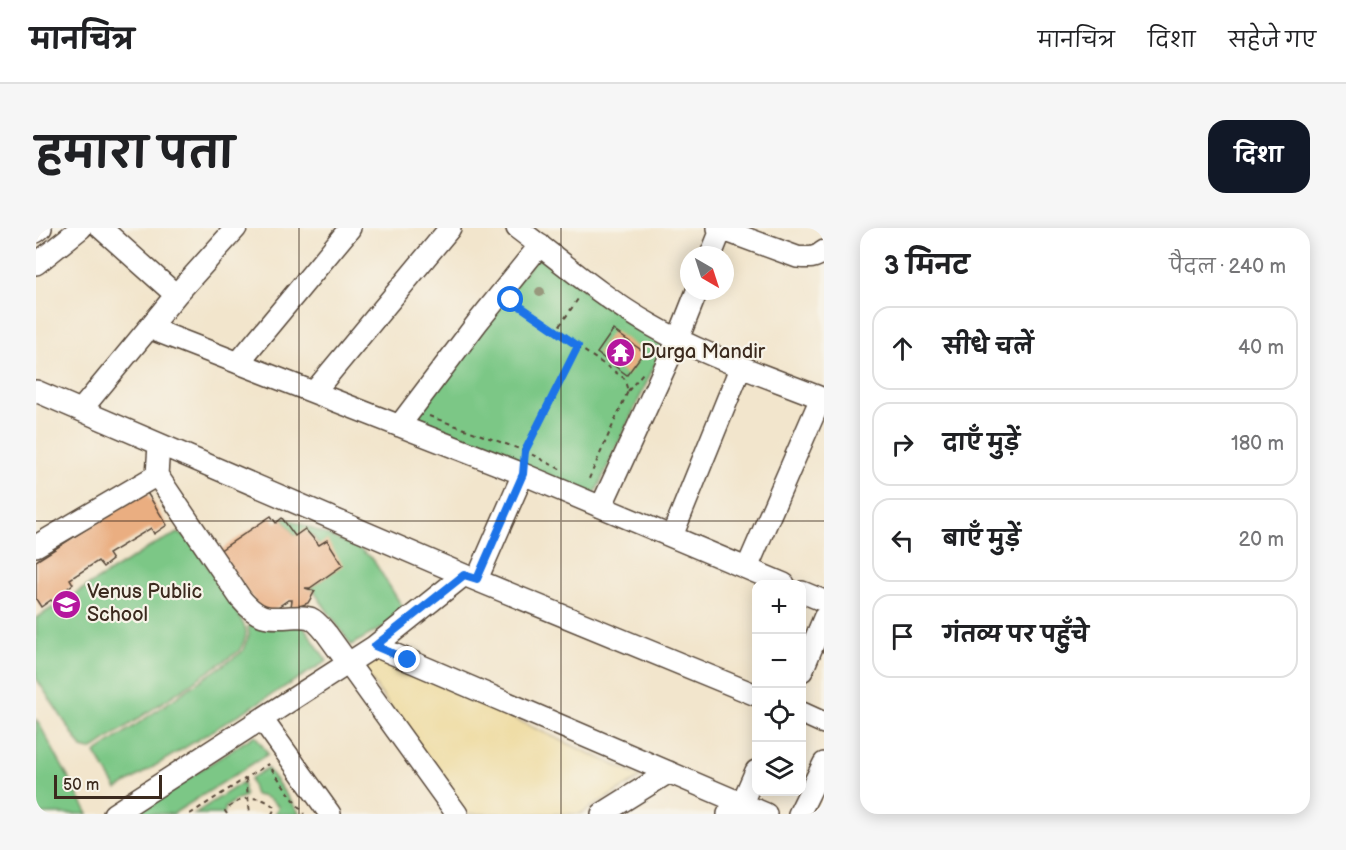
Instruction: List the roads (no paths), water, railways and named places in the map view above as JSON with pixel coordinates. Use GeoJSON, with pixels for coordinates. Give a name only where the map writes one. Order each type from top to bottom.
{"type":"FeatureCollection","features":[{"type":"Feature","properties":{"kind":"street"},"geometry":{"type":"LineString","coordinates":[[36,232],[41,228]]}},
{"type":"Feature","properties":{"kind":"street"},"geometry":{"type":"LineString","coordinates":[[36,264],[81,228]]}},
{"type":"Feature","properties":{"kind":"street"},"geometry":{"type":"LineString","coordinates":[[101,228],[176,295]]}},
{"type":"Feature","properties":{"kind":"street"},"geometry":{"type":"LineString","coordinates":[[81,410],[176,295],[236,228]]}},
{"type":"Feature","properties":{"kind":"street"},"geometry":{"type":"LineString","coordinates":[[238,363],[350,228]]}},
{"type":"Feature","properties":{"kind":"street"},"geometry":{"type":"LineString","coordinates":[[314,392],[450,228]]}},
{"type":"Feature","properties":{"kind":"street"},"geometry":{"type":"LineString","coordinates":[[517,228],[632,314],[678,339],[823,398],[747,568]]}},
{"type":"Feature","properties":{"kind":"street"},"geometry":{"type":"LineString","coordinates":[[714,246],[720,229],[797,257],[819,256],[824,251]]}},
{"type":"Feature","properties":{"kind":"street"},"geometry":{"type":"LineString","coordinates":[[399,426],[540,245]]}},
{"type":"Feature","properties":{"kind":"street"},"geometry":{"type":"LineString","coordinates":[[601,507],[678,339],[693,300]]}},
{"type":"Feature","properties":{"kind":"street"},"geometry":{"type":"LineString","coordinates":[[149,328],[523,474],[773,580]]}},
{"type":"Feature","properties":{"kind":"street"},"geometry":{"type":"LineString","coordinates":[[672,536],[741,366]]}},
{"type":"Feature","properties":{"kind":"street"},"geometry":{"type":"LineString","coordinates":[[36,391],[470,577],[752,693]]}},
{"type":"Feature","properties":{"kind":"street"},"geometry":{"type":"LineString","coordinates":[[159,445],[157,475],[251,611],[260,616],[273,618],[301,616],[311,619],[327,634],[457,814]]}},
{"type":"Feature","properties":{"kind":"street"},"geometry":{"type":"LineString","coordinates":[[114,814],[348,664],[470,577],[523,474]]}},
{"type":"Feature","properties":{"kind":"street"},"geometry":{"type":"LineString","coordinates":[[36,546],[157,475]]}},
{"type":"Feature","properties":{"kind":"street"},"geometry":{"type":"LineString","coordinates":[[806,594],[824,601]]}},
{"type":"Feature","properties":{"kind":"street"},"geometry":{"type":"LineString","coordinates":[[806,659],[824,618]]}},
{"type":"Feature","properties":{"kind":"street"},"geometry":{"type":"LineString","coordinates":[[375,646],[669,772],[735,806],[766,814]]}},
{"type":"Feature","properties":{"kind":"street"},"geometry":{"type":"LineString","coordinates":[[806,715],[824,723]]}},
{"type":"Feature","properties":{"kind":"street"},"geometry":{"type":"LineString","coordinates":[[262,719],[330,814]]}},
{"type":"Feature","properties":{"kind":"street"},"geometry":{"type":"LineString","coordinates":[[799,814],[824,763]]}},
{"type":"Feature","properties":{"kind":"street"},"geometry":{"type":"LineString","coordinates":[[602,814],[669,772]]}},
{"type":"Feature","properties":{"kind":"street"},"geometry":{"type":"LineString","coordinates":[[735,806],[752,778]]}},
{"type":"Feature","properties":{"kind":"place","name":"Durga Mandir"},"geometry":{"type":"Point","coordinates":[620,352]}},
{"type":"Feature","properties":{"kind":"place","name":"Venus Public School"},"geometry":{"type":"Point","coordinates":[66,604]}}]}
